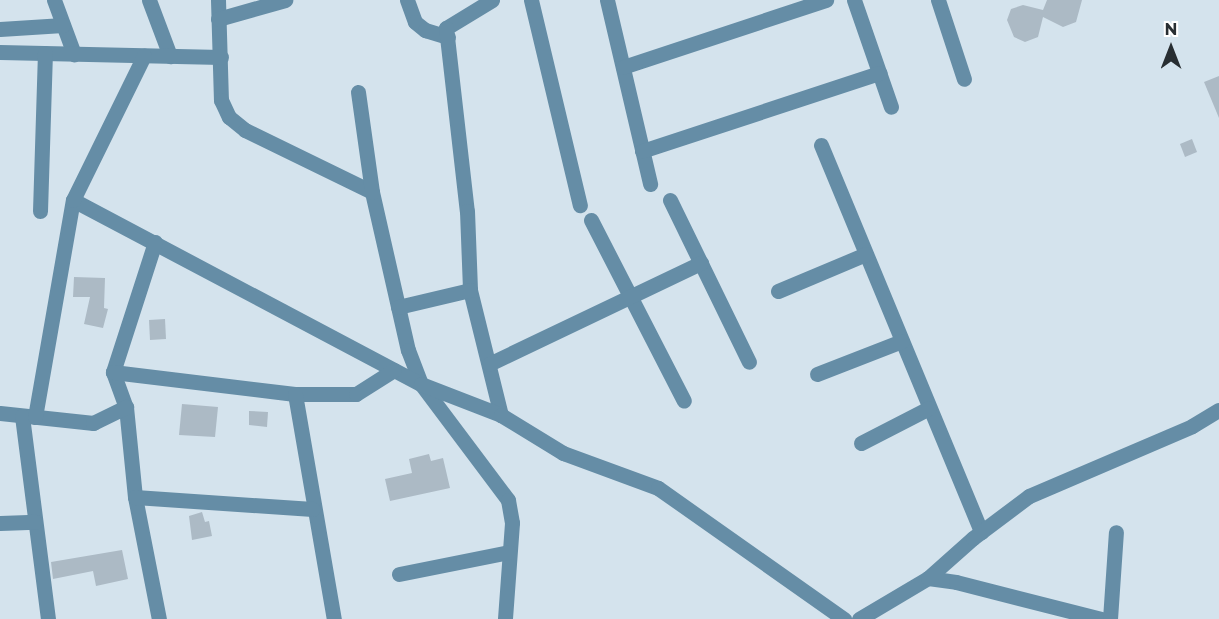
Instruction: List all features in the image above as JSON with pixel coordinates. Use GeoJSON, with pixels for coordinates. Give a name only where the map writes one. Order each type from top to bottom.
{"type":"FeatureCollection","features":[{"type":"Feature","properties":{"kind":"street"},"geometry":{"type":"LineString","coordinates":[[54,0],[74,54]]}},
{"type":"Feature","properties":{"kind":"street"},"geometry":{"type":"LineString","coordinates":[[149,0],[170,56]]}},
{"type":"Feature","properties":{"kind":"street"},"geometry":{"type":"LineString","coordinates":[[218,0],[221,100],[229,117],[245,130],[372,192]]}},
{"type":"Feature","properties":{"kind":"street"},"geometry":{"type":"LineString","coordinates":[[218,19],[285,0]]}},
{"type":"Feature","properties":{"kind":"street"},"geometry":{"type":"LineString","coordinates":[[407,0],[416,22],[425,30],[448,37]]}},
{"type":"Feature","properties":{"kind":"street"},"geometry":{"type":"LineString","coordinates":[[492,0],[446,28],[467,211],[470,290],[501,415]]}},
{"type":"Feature","properties":{"kind":"street"},"geometry":{"type":"LineString","coordinates":[[531,0],[580,205]]}},
{"type":"Feature","properties":{"kind":"street"},"geometry":{"type":"LineString","coordinates":[[607,0],[650,184]]}},
{"type":"Feature","properties":{"kind":"street"},"geometry":{"type":"LineString","coordinates":[[622,67],[826,0]]}},
{"type":"Feature","properties":{"kind":"street"},"geometry":{"type":"LineString","coordinates":[[854,0],[891,107]]}},
{"type":"Feature","properties":{"kind":"street"},"geometry":{"type":"LineString","coordinates":[[938,0],[964,79]]}},
{"type":"Feature","properties":{"kind":"street"},"geometry":{"type":"LineString","coordinates":[[0,29],[63,25]]}},
{"type":"Feature","properties":{"kind":"street"},"geometry":{"type":"LineString","coordinates":[[0,52],[221,57]]}},
{"type":"Feature","properties":{"kind":"street"},"geometry":{"type":"LineString","coordinates":[[40,211],[45,53]]}},
{"type":"Feature","properties":{"kind":"street"},"geometry":{"type":"LineString","coordinates":[[48,619],[36,522],[29,417],[73,200],[144,56]]}},
{"type":"Feature","properties":{"kind":"street"},"geometry":{"type":"LineString","coordinates":[[642,151],[879,73]]}},
{"type":"Feature","properties":{"kind":"street"},"geometry":{"type":"LineString","coordinates":[[358,92],[372,192],[408,350],[421,384],[508,500],[512,523],[505,619]]}},
{"type":"Feature","properties":{"kind":"street"},"geometry":{"type":"LineString","coordinates":[[821,145],[981,532]]}},
{"type":"Feature","properties":{"kind":"street"},"geometry":{"type":"LineString","coordinates":[[73,200],[421,384],[501,415],[563,453],[658,488],[844,619]]}},
{"type":"Feature","properties":{"kind":"street"},"geometry":{"type":"LineString","coordinates":[[670,200],[749,362]]}},
{"type":"Feature","properties":{"kind":"street"},"geometry":{"type":"LineString","coordinates":[[591,220],[684,401]]}},
{"type":"Feature","properties":{"kind":"street"},"geometry":{"type":"LineString","coordinates":[[155,242],[113,372],[126,407],[135,497],[159,619]]}},
{"type":"Feature","properties":{"kind":"street"},"geometry":{"type":"LineString","coordinates":[[778,291],[866,255]]}},
{"type":"Feature","properties":{"kind":"street"},"geometry":{"type":"LineString","coordinates":[[489,364],[701,263]]}},
{"type":"Feature","properties":{"kind":"street"},"geometry":{"type":"LineString","coordinates":[[398,307],[470,290]]}},
{"type":"Feature","properties":{"kind":"street"},"geometry":{"type":"LineString","coordinates":[[817,374],[902,341]]}},
{"type":"Feature","properties":{"kind":"street"},"geometry":{"type":"LineString","coordinates":[[113,372],[295,394],[356,394],[394,370]]}},
{"type":"Feature","properties":{"kind":"street"},"geometry":{"type":"LineString","coordinates":[[295,394],[313,509],[334,619]]}},
{"type":"Feature","properties":{"kind":"street"},"geometry":{"type":"LineString","coordinates":[[0,413],[93,423],[126,407]]}},
{"type":"Feature","properties":{"kind":"street"},"geometry":{"type":"LineString","coordinates":[[861,442],[929,408]]}},
{"type":"Feature","properties":{"kind":"street"},"geometry":{"type":"LineString","coordinates":[[859,619],[928,578],[981,532],[1029,496],[1192,426],[1219,410]]}},
{"type":"Feature","properties":{"kind":"street"},"geometry":{"type":"LineString","coordinates":[[135,497],[313,509]]}},
{"type":"Feature","properties":{"kind":"street"},"geometry":{"type":"LineString","coordinates":[[0,523],[36,522]]}},
{"type":"Feature","properties":{"kind":"street"},"geometry":{"type":"LineString","coordinates":[[1110,619],[1116,532]]}},
{"type":"Feature","properties":{"kind":"street"},"geometry":{"type":"LineString","coordinates":[[399,574],[509,552]]}},
{"type":"Feature","properties":{"kind":"street"},"geometry":{"type":"LineString","coordinates":[[928,578],[956,582],[1101,619]]}},
{"type":"Feature","properties":{"kind":"building"},"geometry":{"type":"Polygon","coordinates":[[[1047,0],[1082,0],[1076,22],[1063,27],[1043,17],[1038,37],[1025,42],[1014,37],[1007,20],[1011,9],[1023,5],[1043,10],[1047,0]]]}},
{"type":"Feature","properties":{"kind":"building"},"geometry":{"type":"Polygon","coordinates":[[[1219,76],[1219,118],[1204,82],[1219,76]]]}},
{"type":"Feature","properties":{"kind":"building"},"geometry":{"type":"Polygon","coordinates":[[[1192,139],[1197,152],[1185,157],[1180,144],[1192,139]]]}},
{"type":"Feature","properties":{"kind":"building"},"geometry":{"type":"Polygon","coordinates":[[[74,277],[105,278],[104,308],[108,309],[103,328],[84,324],[90,297],[73,297],[74,277]]]}},
{"type":"Feature","properties":{"kind":"building"},"geometry":{"type":"Polygon","coordinates":[[[165,319],[166,339],[150,340],[149,320],[165,319]]]}},
{"type":"Feature","properties":{"kind":"building"},"geometry":{"type":"Polygon","coordinates":[[[182,404],[218,407],[215,437],[179,435],[182,404]]]}},
{"type":"Feature","properties":{"kind":"building"},"geometry":{"type":"Polygon","coordinates":[[[249,411],[268,412],[267,427],[249,425],[249,411]]]}},
{"type":"Feature","properties":{"kind":"building"},"geometry":{"type":"Polygon","coordinates":[[[429,454],[431,461],[443,458],[450,488],[390,501],[385,479],[412,473],[409,459],[429,454]]]}},
{"type":"Feature","properties":{"kind":"building"},"geometry":{"type":"Polygon","coordinates":[[[202,512],[205,522],[209,521],[212,536],[192,540],[189,516],[202,512]]]}},
{"type":"Feature","properties":{"kind":"building"},"geometry":{"type":"Polygon","coordinates":[[[122,550],[128,579],[96,586],[93,571],[53,579],[51,562],[122,550]]]}}]}
